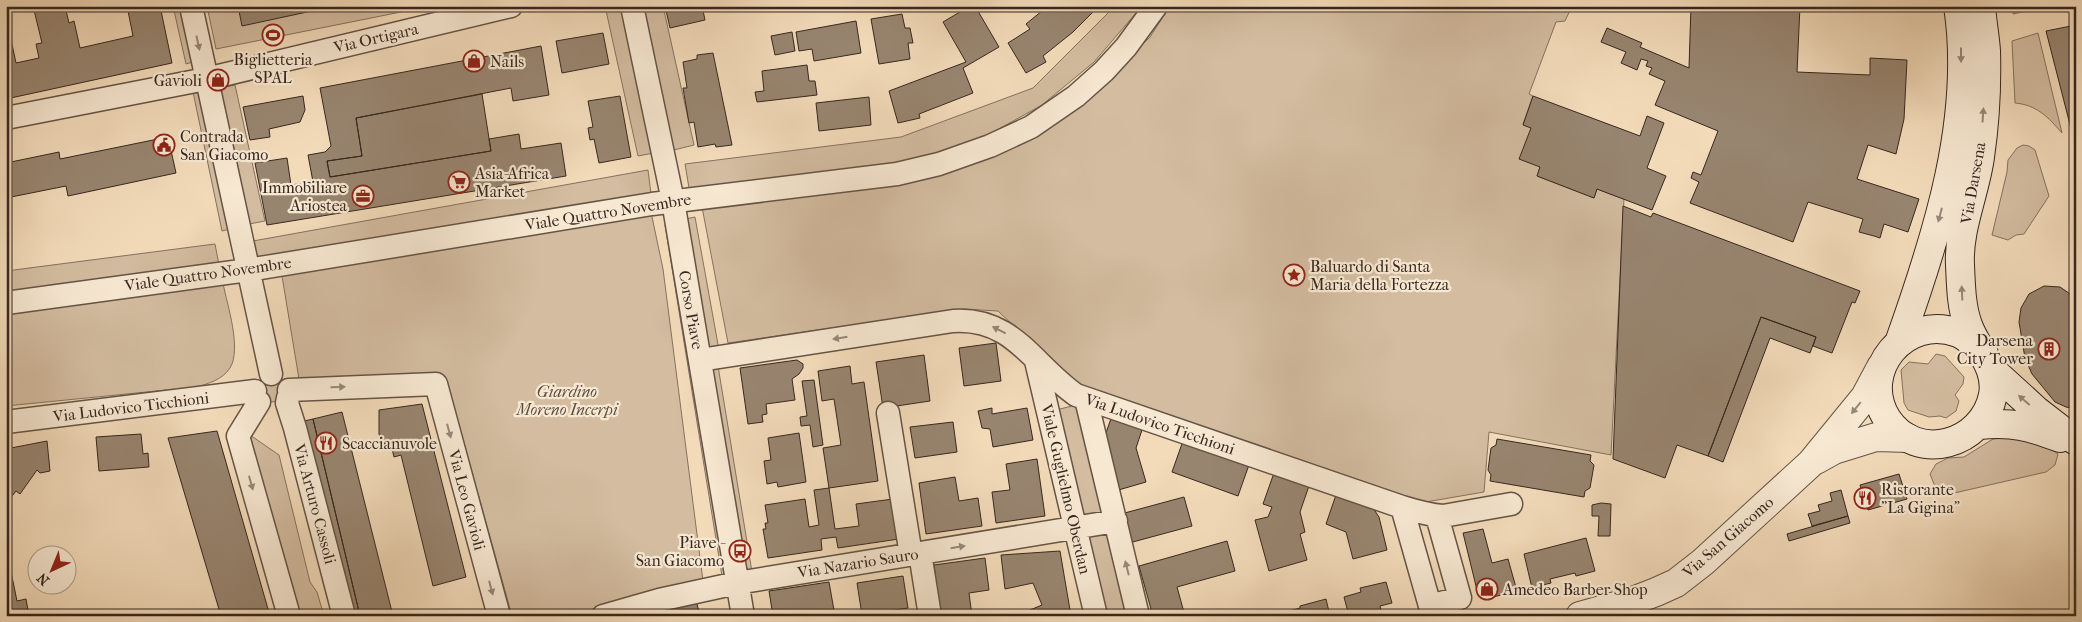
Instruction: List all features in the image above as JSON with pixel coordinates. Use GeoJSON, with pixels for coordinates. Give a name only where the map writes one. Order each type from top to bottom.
{"type":"FeatureCollection","features":[{"type":"Feature","properties":{"kind":"main road","name":"Via Darsena"},"geometry":{"type":"LineString","coordinates":[[1900,340],[1929,256],[1951,168],[1962,55],[1958,6]]}},
{"type":"Feature","properties":{"kind":"main road","name":"Via Darsena"},"geometry":{"type":"LineString","coordinates":[[1981,6],[1986,51],[1980,158],[1960,253],[1962,303],[1968,326],[1988,362],[1994,393],[1988,412],[1979,426],[1963,438],[1944,444],[1918,442],[1908,438],[1892,426],[1886,417],[1879,398],[1878,383],[1881,367],[1888,352],[1900,340],[1917,332],[1939,328],[1958,333],[1973,343],[1988,362]]}},
{"type":"Feature","properties":{"kind":"main road"},"geometry":{"type":"LineString","coordinates":[[1988,362],[2037,411],[2076,442]]}},
{"type":"Feature","properties":{"kind":"main road","name":"Via San Giacomo"},"geometry":{"type":"LineString","coordinates":[[1580,616],[1630,602],[1676,583],[1703,562],[1810,463],[1865,397],[1881,367]]}},
{"type":"Feature","properties":{"kind":"main road"},"geometry":{"type":"LineString","coordinates":[[1979,426],[2022,425],[2076,442]]}},
{"type":"Feature","properties":{"kind":"main road","name":"Via San Giacomo"},"geometry":{"type":"LineString","coordinates":[[1810,463],[1834,450],[1876,437],[1908,438]]}},
{"type":"Feature","properties":{"kind":"street"},"geometry":{"type":"LineString","coordinates":[[191,6],[271,374]]}},
{"type":"Feature","properties":{"kind":"street","name":"Via Ortigara"},"geometry":{"type":"LineString","coordinates":[[6,118],[206,79],[511,6]]}},
{"type":"Feature","properties":{"kind":"street","name":"Corso Piave"},"geometry":{"type":"LineString","coordinates":[[632,6],[673,201],[743,616]]}},
{"type":"Feature","properties":{"kind":"street","name":"Viale Quattro Novembre"},"geometry":{"type":"LineString","coordinates":[[6,303],[248,270],[673,201],[897,174],[939,164],[990,146],[1031,128],[1076,96],[1104,71],[1126,47],[1156,6]]}},
{"type":"Feature","properties":{"kind":"street","name":"Via Ludovico Ticchioni"},"geometry":{"type":"LineString","coordinates":[[700,360],[964,320],[977,321],[1016,339],[1036,361],[1067,389],[1086,399],[1402,507],[1437,516],[1455,516],[1511,504]]}},
{"type":"Feature","properties":{"kind":"street","name":"Viale Guglielmo Oberdan"},"geometry":{"type":"LineString","coordinates":[[1036,361],[1096,616]]}},
{"type":"Feature","properties":{"kind":"street"},"geometry":{"type":"LineString","coordinates":[[257,397],[266,407],[274,409],[283,405],[289,394],[284,379],[271,374],[260,378],[256,385],[257,397],[238,436],[289,616]]}},
{"type":"Feature","properties":{"kind":"street","name":"Via Leo Gavioli"},"geometry":{"type":"LineString","coordinates":[[289,394],[436,384],[499,616]]}},
{"type":"Feature","properties":{"kind":"street","name":"Via Arturo Cassoli"},"geometry":{"type":"LineString","coordinates":[[289,394],[287,403],[342,614]]}},
{"type":"Feature","properties":{"kind":"street","name":"Via Ludovico Ticchioni"},"geometry":{"type":"LineString","coordinates":[[10,427],[257,397]]}},
{"type":"Feature","properties":{"kind":"street"},"geometry":{"type":"LineString","coordinates":[[1086,399],[1138,616]]}},
{"type":"Feature","properties":{"kind":"street"},"geometry":{"type":"LineString","coordinates":[[888,412],[915,554],[930,616]]}},
{"type":"Feature","properties":{"kind":"street"},"geometry":{"type":"LineString","coordinates":[[1402,507],[1430,606],[1460,598],[1437,516]]}},
{"type":"Feature","properties":{"kind":"street","name":"Via Nazario Sauro"},"geometry":{"type":"LineString","coordinates":[[602,616],[659,600],[737,583],[1116,522]]}},
{"type":"Feature","properties":{"kind":"green space"},"geometry":{"type":"Polygon","coordinates":[[[173,6],[188,6],[199,60],[186,64],[173,6]]]}},
{"type":"Feature","properties":{"kind":"green space"},"geometry":{"type":"Polygon","coordinates":[[[207,6],[431,6],[216,49],[207,6]]]}},
{"type":"Feature","properties":{"kind":"green space"},"geometry":{"type":"Polygon","coordinates":[[[605,6],[626,6],[659,152],[638,156],[605,6]]]}},
{"type":"Feature","properties":{"kind":"green space"},"geometry":{"type":"Polygon","coordinates":[[[641,6],[663,6],[694,145],[674,150],[641,6]]]}},
{"type":"Feature","properties":{"kind":"green space"},"geometry":{"type":"Polygon","coordinates":[[[1115,6],[1142,6],[1094,62],[1042,105],[968,146],[895,167],[690,194],[685,164],[901,137],[1033,88],[1115,6]]]}},
{"type":"Feature","properties":{"kind":"green space"},"geometry":{"type":"Polygon","coordinates":[[[1170,6],[1572,6],[1565,21],[1556,22],[1529,94],[1533,96],[1523,124],[1531,128],[1540,167],[1537,176],[1594,198],[1597,189],[1624,199],[1611,455],[1489,432],[1484,492],[1414,504],[1083,391],[998,311],[963,309],[728,343],[702,207],[891,184],[1114,73],[1150,37],[1170,6]]]}},
{"type":"Feature","properties":{"kind":"green space"},"geometry":{"type":"Polygon","coordinates":[[[2012,6],[2050,6],[2013,14],[2012,6]]]}},
{"type":"Feature","properties":{"kind":"green space"},"geometry":{"type":"Polygon","coordinates":[[[2038,33],[2062,133],[2036,109],[2015,103],[2012,41],[2038,33]]]}},
{"type":"Feature","properties":{"kind":"green space"},"geometry":{"type":"Polygon","coordinates":[[[235,85],[265,221],[244,225],[215,89],[235,85]]]}},
{"type":"Feature","properties":{"kind":"green space"},"geometry":{"type":"Polygon","coordinates":[[[205,90],[234,228],[222,231],[193,92],[205,90]]]}},
{"type":"Feature","properties":{"kind":"green space"},"geometry":{"type":"Polygon","coordinates":[[[2023,145],[2035,150],[2049,196],[2024,234],[2016,235],[2008,240],[1992,235],[2007,172],[2008,160],[2017,148],[2023,145]]]}},
{"type":"Feature","properties":{"kind":"green space"},"geometry":{"type":"Polygon","coordinates":[[[648,170],[651,194],[258,262],[253,241],[648,170]]]}},
{"type":"Feature","properties":{"kind":"green space","name":"Giardino Moreno Incerpi"},"geometry":{"type":"Polygon","coordinates":[[[651,212],[663,269],[703,581],[573,616],[512,616],[446,379],[300,385],[281,270],[651,212]]]}},
{"type":"Feature","properties":{"kind":"green space"},"geometry":{"type":"Polygon","coordinates":[[[695,217],[719,350],[705,352],[681,220],[695,217]]]}},
{"type":"Feature","properties":{"kind":"green space"},"geometry":{"type":"Polygon","coordinates":[[[673,224],[730,575],[722,576],[665,225],[673,224]]]}},
{"type":"Feature","properties":{"kind":"green space"},"geometry":{"type":"Polygon","coordinates":[[[215,244],[219,265],[6,294],[6,271],[215,244]]]}},
{"type":"Feature","properties":{"kind":"green space"},"geometry":{"type":"Polygon","coordinates":[[[223,283],[235,349],[230,368],[219,378],[197,387],[6,406],[6,313],[223,283]]]}},
{"type":"Feature","properties":{"kind":"green space"},"geometry":{"type":"Polygon","coordinates":[[[1936,354],[1945,356],[1964,377],[1963,384],[1955,395],[1959,401],[1956,411],[1946,418],[1940,416],[1929,417],[1908,410],[1904,403],[1901,370],[1909,362],[1928,364],[1936,354]]]}},
{"type":"Feature","properties":{"kind":"green space"},"geometry":{"type":"Polygon","coordinates":[[[718,366],[752,572],[743,573],[709,367],[718,366]]]}},
{"type":"Feature","properties":{"kind":"green space"},"geometry":{"type":"Polygon","coordinates":[[[272,380],[280,383],[283,391],[280,399],[272,402],[264,399],[261,391],[264,383],[272,380]]]}},
{"type":"Feature","properties":{"kind":"green space"},"geometry":{"type":"Polygon","coordinates":[[[1080,404],[1106,513],[1078,520],[1052,411],[1080,404]]]}},
{"type":"Feature","properties":{"kind":"green space"},"geometry":{"type":"Polygon","coordinates":[[[250,435],[279,455],[310,582],[317,592],[324,616],[300,616],[295,611],[250,435]]]}},
{"type":"Feature","properties":{"kind":"green space"},"geometry":{"type":"Polygon","coordinates":[[[2018,437],[2050,448],[2058,454],[2055,465],[2046,472],[1950,494],[1936,489],[1930,474],[1936,464],[1948,458],[1964,457],[1993,439],[2018,437]]]}},
{"type":"Feature","properties":{"kind":"green space"},"geometry":{"type":"Polygon","coordinates":[[[1113,531],[1133,616],[1101,616],[1083,538],[1113,531]]]}},
{"type":"Feature","properties":{"kind":"building"},"geometry":{"type":"Polygon","coordinates":[[[33,6],[65,6],[69,23],[74,21],[80,48],[133,36],[127,6],[160,6],[172,63],[6,99],[6,16],[16,63],[39,58],[36,44],[42,43],[33,6]]]}},
{"type":"Feature","properties":{"kind":"building"},"geometry":{"type":"Polygon","coordinates":[[[238,6],[335,6],[242,26],[238,6]]]}},
{"type":"Feature","properties":{"kind":"building"},"geometry":{"type":"Polygon","coordinates":[[[665,6],[702,6],[705,20],[670,28],[665,6]]]}},
{"type":"Feature","properties":{"kind":"building"},"geometry":{"type":"Polygon","coordinates":[[[736,6],[755,6],[737,10],[736,6]]]}},
{"type":"Feature","properties":{"kind":"building"},"geometry":{"type":"Polygon","coordinates":[[[970,6],[975,6],[999,47],[963,68],[973,93],[919,114],[920,118],[898,123],[889,91],[966,62],[943,22],[970,6]]]}},
{"type":"Feature","properties":{"kind":"building"},"geometry":{"type":"Polygon","coordinates":[[[1048,6],[1099,6],[1073,32],[1043,56],[1046,62],[1026,73],[1008,43],[1030,29],[1026,24],[1048,6]]]}},
{"type":"Feature","properties":{"kind":"building"},"geometry":{"type":"Polygon","coordinates":[[[1691,6],[1800,6],[1797,72],[1870,75],[1870,58],[1907,60],[1904,119],[1896,154],[1868,145],[1857,179],[1919,199],[1908,232],[1884,224],[1880,238],[1859,232],[1863,219],[1808,202],[1793,242],[1690,203],[1699,182],[1691,178],[1693,172],[1701,175],[1718,131],[1655,105],[1665,81],[1649,74],[1652,68],[1646,66],[1648,61],[1641,59],[1637,70],[1621,63],[1626,52],[1601,42],[1607,28],[1642,43],[1640,47],[1689,68],[1691,6]]]}},
{"type":"Feature","properties":{"kind":"building"},"geometry":{"type":"Polygon","coordinates":[[[902,14],[905,28],[910,28],[913,43],[908,43],[910,59],[879,64],[871,19],[902,14]]]}},
{"type":"Feature","properties":{"kind":"building"},"geometry":{"type":"Polygon","coordinates":[[[856,21],[861,53],[814,61],[812,49],[799,51],[796,32],[856,21]]]}},
{"type":"Feature","properties":{"kind":"building"},"geometry":{"type":"Polygon","coordinates":[[[2076,25],[2076,148],[2046,31],[2076,25]]]}},
{"type":"Feature","properties":{"kind":"building"},"geometry":{"type":"Polygon","coordinates":[[[792,32],[795,51],[775,55],[771,36],[792,32]]]}},
{"type":"Feature","properties":{"kind":"building"},"geometry":{"type":"Polygon","coordinates":[[[603,33],[609,64],[562,73],[556,41],[603,33]]]}},
{"type":"Feature","properties":{"kind":"building"},"geometry":{"type":"Polygon","coordinates":[[[541,46],[549,95],[513,101],[511,88],[356,118],[362,156],[327,161],[330,177],[491,151],[489,139],[519,134],[521,149],[561,143],[566,176],[267,225],[255,163],[287,158],[291,185],[313,182],[308,155],[325,152],[331,146],[320,88],[541,46]]]}},
{"type":"Feature","properties":{"kind":"building"},"geometry":{"type":"Polygon","coordinates":[[[713,53],[732,145],[716,147],[715,144],[698,147],[694,122],[689,123],[683,88],[687,88],[683,62],[697,59],[697,55],[713,53]]]}},
{"type":"Feature","properties":{"kind":"building"},"geometry":{"type":"Polygon","coordinates":[[[807,65],[809,81],[815,81],[817,95],[757,102],[755,92],[764,91],[762,71],[807,65]]]}},
{"type":"Feature","properties":{"kind":"building"},"geometry":{"type":"Polygon","coordinates":[[[482,94],[491,151],[330,177],[327,161],[362,156],[356,118],[482,94]]]}},
{"type":"Feature","properties":{"kind":"building"},"geometry":{"type":"Polygon","coordinates":[[[303,96],[305,110],[300,122],[269,129],[270,137],[250,140],[243,107],[303,96]]]}},
{"type":"Feature","properties":{"kind":"building"},"geometry":{"type":"Polygon","coordinates":[[[620,96],[631,157],[599,163],[594,139],[590,140],[588,128],[593,127],[588,101],[620,96]]]}},
{"type":"Feature","properties":{"kind":"building"},"geometry":{"type":"Polygon","coordinates":[[[1533,96],[1640,136],[1647,116],[1664,123],[1647,168],[1666,176],[1652,210],[1597,189],[1594,198],[1537,176],[1540,167],[1519,159],[1531,128],[1523,125],[1533,96]]]}},
{"type":"Feature","properties":{"kind":"building"},"geometry":{"type":"Polygon","coordinates":[[[869,97],[871,125],[819,131],[816,103],[869,97]]]}},
{"type":"Feature","properties":{"kind":"building"},"geometry":{"type":"Polygon","coordinates":[[[168,137],[176,173],[68,196],[66,186],[6,198],[6,163],[59,152],[60,159],[168,137]]]}},
{"type":"Feature","properties":{"kind":"building"},"geometry":{"type":"Polygon","coordinates":[[[1623,206],[1651,217],[1653,213],[1860,291],[1855,303],[1852,302],[1832,353],[1813,346],[1816,337],[1761,317],[1708,456],[1677,445],[1665,478],[1613,459],[1623,206]]]}},
{"type":"Feature","properties":{"kind":"building","name":"Darsena City Tower"},"geometry":{"type":"Polygon","coordinates":[[[2044,286],[2060,287],[2076,298],[2076,409],[2055,402],[2032,374],[2025,358],[2019,322],[2021,308],[2029,294],[2044,286]]]}},
{"type":"Feature","properties":{"kind":"building"},"geometry":{"type":"Polygon","coordinates":[[[1761,317],[1816,337],[1810,353],[1770,338],[1723,462],[1708,456],[1761,317]]]}},
{"type":"Feature","properties":{"kind":"building"},"geometry":{"type":"Polygon","coordinates":[[[996,343],[1001,381],[964,386],[959,348],[996,343]]]}},
{"type":"Feature","properties":{"kind":"building"},"geometry":{"type":"Polygon","coordinates":[[[924,355],[930,401],[883,408],[876,362],[924,355]]]}},
{"type":"Feature","properties":{"kind":"building"},"geometry":{"type":"Polygon","coordinates":[[[797,360],[803,364],[803,368],[792,379],[795,400],[766,404],[767,414],[762,415],[763,422],[748,424],[740,368],[797,360]]]}},
{"type":"Feature","properties":{"kind":"building"},"geometry":{"type":"Polygon","coordinates":[[[850,366],[852,384],[864,382],[878,481],[829,488],[823,448],[841,445],[834,399],[822,401],[818,371],[850,366]]]}},
{"type":"Feature","properties":{"kind":"building"},"geometry":{"type":"Polygon","coordinates":[[[814,380],[823,445],[813,447],[810,425],[801,426],[800,417],[807,416],[802,381],[814,380]]]}},
{"type":"Feature","properties":{"kind":"building"},"geometry":{"type":"Polygon","coordinates":[[[422,404],[466,577],[433,586],[401,455],[394,457],[391,445],[383,446],[379,434],[379,410],[422,404]]]}},
{"type":"Feature","properties":{"kind":"building"},"geometry":{"type":"Polygon","coordinates":[[[992,408],[992,414],[1027,408],[1033,440],[993,447],[990,429],[982,428],[978,411],[992,408]]]}},
{"type":"Feature","properties":{"kind":"building"},"geometry":{"type":"Polygon","coordinates":[[[342,412],[393,616],[360,616],[313,419],[342,412]]]}},
{"type":"Feature","properties":{"kind":"building"},"geometry":{"type":"Polygon","coordinates":[[[1113,413],[1144,424],[1136,448],[1146,482],[1115,491],[1102,444],[1113,413]]]}},
{"type":"Feature","properties":{"kind":"building"},"geometry":{"type":"Polygon","coordinates":[[[313,419],[360,616],[348,616],[300,422],[313,419]]]}},
{"type":"Feature","properties":{"kind":"building"},"geometry":{"type":"Polygon","coordinates":[[[953,422],[957,452],[915,458],[910,427],[953,422]]]}},
{"type":"Feature","properties":{"kind":"building"},"geometry":{"type":"Polygon","coordinates":[[[217,431],[270,616],[221,616],[168,438],[217,431]]]}},
{"type":"Feature","properties":{"kind":"building"},"geometry":{"type":"Polygon","coordinates":[[[799,433],[806,482],[778,487],[777,482],[767,484],[764,461],[771,460],[768,438],[799,433]]]}},
{"type":"Feature","properties":{"kind":"building"},"geometry":{"type":"Polygon","coordinates":[[[141,434],[143,454],[148,453],[149,467],[99,471],[96,437],[141,434]]]}},
{"type":"Feature","properties":{"kind":"building"},"geometry":{"type":"Polygon","coordinates":[[[1184,438],[1250,462],[1238,496],[1172,472],[1184,438]]]}},
{"type":"Feature","properties":{"kind":"building"},"geometry":{"type":"Polygon","coordinates":[[[1497,439],[1591,455],[1590,461],[1594,465],[1590,488],[1585,491],[1584,497],[1490,481],[1491,475],[1488,470],[1491,448],[1496,445],[1497,439]]]}},
{"type":"Feature","properties":{"kind":"building"},"geometry":{"type":"Polygon","coordinates":[[[47,441],[50,471],[40,473],[37,470],[20,494],[16,491],[6,504],[6,455],[11,448],[47,441]]]}},
{"type":"Feature","properties":{"kind":"building"},"geometry":{"type":"Polygon","coordinates":[[[1037,459],[1045,516],[996,523],[992,492],[1010,490],[1006,464],[1037,459]]]}},
{"type":"Feature","properties":{"kind":"building"},"geometry":{"type":"Polygon","coordinates":[[[1275,470],[1310,483],[1300,512],[1305,532],[1300,534],[1307,560],[1269,571],[1255,520],[1268,517],[1272,507],[1263,504],[1275,470]]]}},
{"type":"Feature","properties":{"kind":"building"},"geometry":{"type":"Polygon","coordinates":[[[1899,474],[1907,499],[1868,510],[1860,485],[1899,474]]]}},
{"type":"Feature","properties":{"kind":"building"},"geometry":{"type":"Polygon","coordinates":[[[955,477],[959,501],[978,498],[982,526],[926,534],[919,483],[955,477]]]}},
{"type":"Feature","properties":{"kind":"building"},"geometry":{"type":"Polygon","coordinates":[[[829,488],[835,529],[859,526],[856,504],[893,499],[899,539],[838,548],[836,537],[821,539],[822,550],[768,558],[763,529],[766,529],[765,523],[768,523],[765,505],[805,499],[809,527],[819,525],[814,490],[829,488]]]}},
{"type":"Feature","properties":{"kind":"building"},"geometry":{"type":"Polygon","coordinates":[[[1841,490],[1848,516],[1812,526],[1808,514],[1820,511],[1818,505],[1832,501],[1830,493],[1841,490]]]}},
{"type":"Feature","properties":{"kind":"building"},"geometry":{"type":"Polygon","coordinates":[[[1337,492],[1369,502],[1379,517],[1387,550],[1353,559],[1346,532],[1326,524],[1337,492]]]}},
{"type":"Feature","properties":{"kind":"building"},"geometry":{"type":"Polygon","coordinates":[[[1184,497],[1192,526],[1129,543],[1121,514],[1184,497]]]}},
{"type":"Feature","properties":{"kind":"building"},"geometry":{"type":"Polygon","coordinates":[[[1601,503],[1611,504],[1610,536],[1598,536],[1599,516],[1592,516],[1592,505],[1601,503]]]}},
{"type":"Feature","properties":{"kind":"building"},"geometry":{"type":"Polygon","coordinates":[[[1848,516],[1850,523],[1789,541],[1787,534],[1848,516]]]}},
{"type":"Feature","properties":{"kind":"building"},"geometry":{"type":"Polygon","coordinates":[[[1483,529],[1492,563],[1508,559],[1517,591],[1489,598],[1477,590],[1463,533],[1483,529]]]}},
{"type":"Feature","properties":{"kind":"building"},"geometry":{"type":"Polygon","coordinates":[[[1586,538],[1595,571],[1576,576],[1575,573],[1550,579],[1551,583],[1532,588],[1524,554],[1586,538]]]}},
{"type":"Feature","properties":{"kind":"building"},"geometry":{"type":"Polygon","coordinates":[[[1227,541],[1235,571],[1177,587],[1185,616],[1153,616],[1139,566],[1227,541]]]}},
{"type":"Feature","properties":{"kind":"building"},"geometry":{"type":"Polygon","coordinates":[[[1060,551],[1071,616],[1031,616],[1030,610],[1042,605],[1033,583],[1005,589],[1001,555],[1060,551]]]}},
{"type":"Feature","properties":{"kind":"building"},"geometry":{"type":"Polygon","coordinates":[[[985,558],[989,590],[969,593],[972,616],[940,616],[934,565],[985,558]]]}},
{"type":"Feature","properties":{"kind":"building"},"geometry":{"type":"Polygon","coordinates":[[[6,560],[9,562],[17,601],[26,599],[29,616],[6,616],[6,560]]]}},
{"type":"Feature","properties":{"kind":"building"},"geometry":{"type":"Polygon","coordinates":[[[903,576],[908,608],[862,615],[857,583],[903,576]]]}},
{"type":"Feature","properties":{"kind":"building"},"geometry":{"type":"Polygon","coordinates":[[[829,582],[835,616],[773,616],[769,591],[829,582]]]}},
{"type":"Feature","properties":{"kind":"building"},"geometry":{"type":"Polygon","coordinates":[[[1386,582],[1392,603],[1380,606],[1382,615],[1349,616],[1344,597],[1361,592],[1360,588],[1386,582]]]}},
{"type":"Feature","properties":{"kind":"building"},"geometry":{"type":"Polygon","coordinates":[[[695,596],[700,616],[660,616],[657,605],[695,596]]]}},
{"type":"Feature","properties":{"kind":"building"},"geometry":{"type":"Polygon","coordinates":[[[1326,599],[1330,616],[1287,616],[1286,612],[1326,599]]]}},
{"type":"Feature","properties":{"kind":"place","name":"Biglietteria SPAL"},"geometry":{"type":"Point","coordinates":[273,35]}},
{"type":"Feature","properties":{"kind":"place","name":"Nails"},"geometry":{"type":"Point","coordinates":[474,61]}},
{"type":"Feature","properties":{"kind":"place","name":"Gavioli"},"geometry":{"type":"Point","coordinates":[218,80]}},
{"type":"Feature","properties":{"kind":"place","name":"Contrada San Giacomo"},"geometry":{"type":"Point","coordinates":[164,145]}},
{"type":"Feature","properties":{"kind":"place","name":"Asia-Africa Market"},"geometry":{"type":"Point","coordinates":[459,182]}},
{"type":"Feature","properties":{"kind":"place","name":"Immobiliare Ariostea"},"geometry":{"type":"Point","coordinates":[363,196]}},
{"type":"Feature","properties":{"kind":"place","name":"Baluardo di Santa Maria della Fortezza"},"geometry":{"type":"Point","coordinates":[1294,275]}},
{"type":"Feature","properties":{"kind":"place","name":"Darsena City Tower"},"geometry":{"type":"Point","coordinates":[2049,349]}},
{"type":"Feature","properties":{"kind":"place","name":"Scaccianuvole"},"geometry":{"type":"Point","coordinates":[326,443]}},
{"type":"Feature","properties":{"kind":"place","name":"Ristorante \"La Gigina\""},"geometry":{"type":"Point","coordinates":[1865,498]}},
{"type":"Feature","properties":{"kind":"place","name":"Piave - San Giacomo"},"geometry":{"type":"Point","coordinates":[740,551]}},
{"type":"Feature","properties":{"kind":"place","name":"Amedeo Barber Shop"},"geometry":{"type":"Point","coordinates":[1487,589]}}]}
